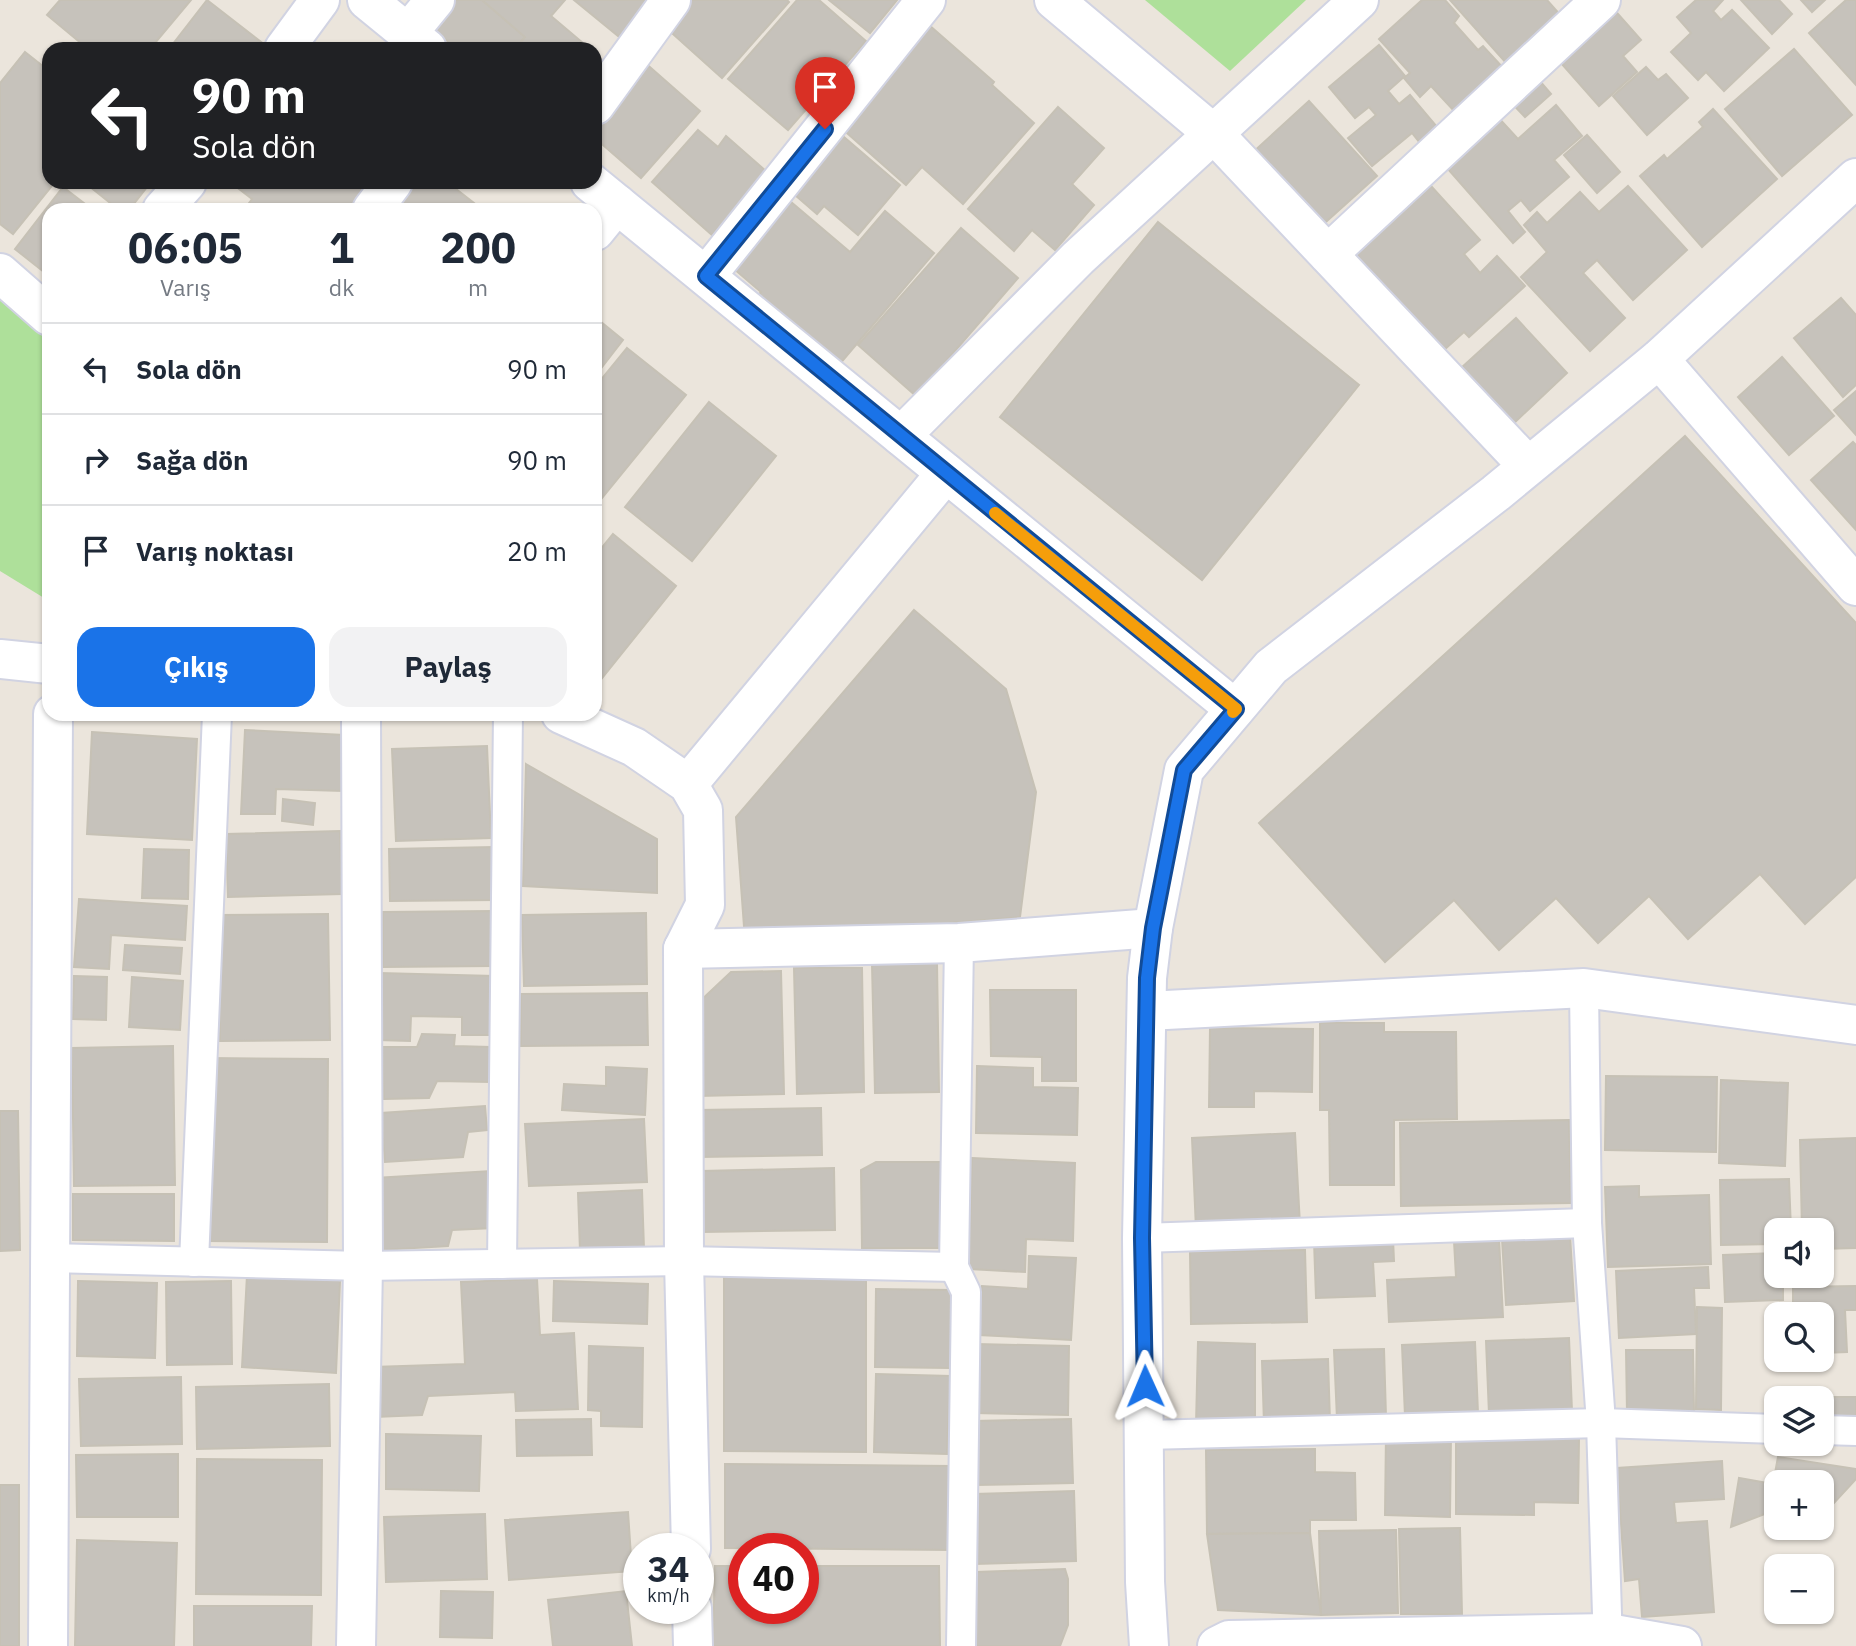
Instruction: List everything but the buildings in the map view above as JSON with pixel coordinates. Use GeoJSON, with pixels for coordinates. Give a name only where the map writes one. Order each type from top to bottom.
{"type":"FeatureCollection","features":[{"type":"Feature","properties":{"kind":"street"},"geometry":{"type":"LineString","coordinates":[[289,42],[320,0]]}},
{"type":"Feature","properties":{"kind":"street"},"geometry":{"type":"LineString","coordinates":[[367,0],[417,41],[435,0]]}},
{"type":"Feature","properties":{"kind":"street"},"geometry":{"type":"LineString","coordinates":[[602,96],[671,0]]}},
{"type":"Feature","properties":{"kind":"street"},"geometry":{"type":"LineString","coordinates":[[706,276],[926,0]]}},
{"type":"Feature","properties":{"kind":"street"},"geometry":{"type":"LineString","coordinates":[[1054,0],[1215,135],[1528,466]]}},
{"type":"Feature","properties":{"kind":"street"},"geometry":{"type":"LineString","coordinates":[[901,436],[1079,258],[1359,0]]}},
{"type":"Feature","properties":{"kind":"street"},"geometry":{"type":"LineString","coordinates":[[1328,254],[1601,0]]}},
{"type":"Feature","properties":{"kind":"street"},"geometry":{"type":"LineString","coordinates":[[1149,1646],[1145,1582],[1146,1435],[1142,1238],[1147,1011],[1153,928],[1184,770],[1271,667],[1528,466],[1659,359],[1856,178]]}},
{"type":"Feature","properties":{"kind":"street"},"geometry":{"type":"LineString","coordinates":[[168,203],[181,189]]}},
{"type":"Feature","properties":{"kind":"street"},"geometry":{"type":"LineString","coordinates":[[602,207],[706,276],[1236,709]]}},
{"type":"Feature","properties":{"kind":"street"},"geometry":{"type":"LineString","coordinates":[[0,272],[42,310]]}},
{"type":"Feature","properties":{"kind":"street"},"geometry":{"type":"LineString","coordinates":[[1659,359],[1856,586]]}},
{"type":"Feature","properties":{"kind":"street"},"geometry":{"type":"LineString","coordinates":[[688,784],[946,473]]}},
{"type":"Feature","properties":{"kind":"street"},"geometry":{"type":"LineString","coordinates":[[0,659],[42,663]]}},
{"type":"Feature","properties":{"kind":"street"},"geometry":{"type":"LineString","coordinates":[[48,1646],[53,721]]}},
{"type":"Feature","properties":{"kind":"street"},"geometry":{"type":"LineString","coordinates":[[356,1646],[363,1266],[361,721]]}},
{"type":"Feature","properties":{"kind":"street"},"geometry":{"type":"LineString","coordinates":[[577,721],[635,747],[688,784],[703,810],[705,905],[683,949],[684,1261],[691,1533]]}},
{"type":"Feature","properties":{"kind":"street"},"geometry":{"type":"LineString","coordinates":[[683,949],[959,943],[1153,928]]}},
{"type":"Feature","properties":{"kind":"street"},"geometry":{"type":"LineString","coordinates":[[1147,1011],[1584,988],[1856,1024]]}},
{"type":"Feature","properties":{"kind":"street"},"geometry":{"type":"LineString","coordinates":[[692,1624],[693,1646]]}},
{"type":"Feature","properties":{"kind":"street"},"geometry":{"type":"LineString","coordinates":[[1217,1646],[1229,1640],[1608,1640],[1682,1646]]}},
{"type":"Feature","properties":{"kind":"lane"},"geometry":{"type":"LineString","coordinates":[[194,1262],[217,721]]}},
{"type":"Feature","properties":{"kind":"lane"},"geometry":{"type":"LineString","coordinates":[[502,1264],[508,721]]}},
{"type":"Feature","properties":{"kind":"lane"},"geometry":{"type":"LineString","coordinates":[[959,943],[954,1267],[966,1292],[961,1646]]}},
{"type":"Feature","properties":{"kind":"lane"},"geometry":{"type":"LineString","coordinates":[[1584,988],[1587,1223],[1601,1423],[1608,1640]]}},
{"type":"Feature","properties":{"kind":"lane"},"geometry":{"type":"LineString","coordinates":[[1142,1238],[1587,1223]]}},
{"type":"Feature","properties":{"kind":"lane"},"geometry":{"type":"LineString","coordinates":[[50,1258],[363,1266],[684,1261],[954,1267]]}},
{"type":"Feature","properties":{"kind":"lane"},"geometry":{"type":"LineString","coordinates":[[1146,1435],[1601,1423],[1764,1429]]}},
{"type":"Feature","properties":{"kind":"lane"},"geometry":{"type":"LineString","coordinates":[[1834,1431],[1856,1432]]}},
{"type":"Feature","properties":{"kind":"green space"},"geometry":{"type":"Polygon","coordinates":[[[1145,0],[1306,0],[1230,71],[1145,0]]]}},
{"type":"Feature","properties":{"kind":"green space"},"geometry":{"type":"Polygon","coordinates":[[[0,269],[42,308],[42,597],[0,571],[0,269]]]}},
{"type":"Feature","properties":{"kind":"slow traffic"},"geometry":{"type":"LineString","coordinates":[[995,513],[1236,709],[1233,712]]}},
{"type":"Feature","properties":{"kind":"route"},"geometry":{"type":"LineString","coordinates":[[825,129],[706,276],[1236,709],[1184,770],[1153,928],[1147,978],[1142,1238],[1145,1386]]}}]}
